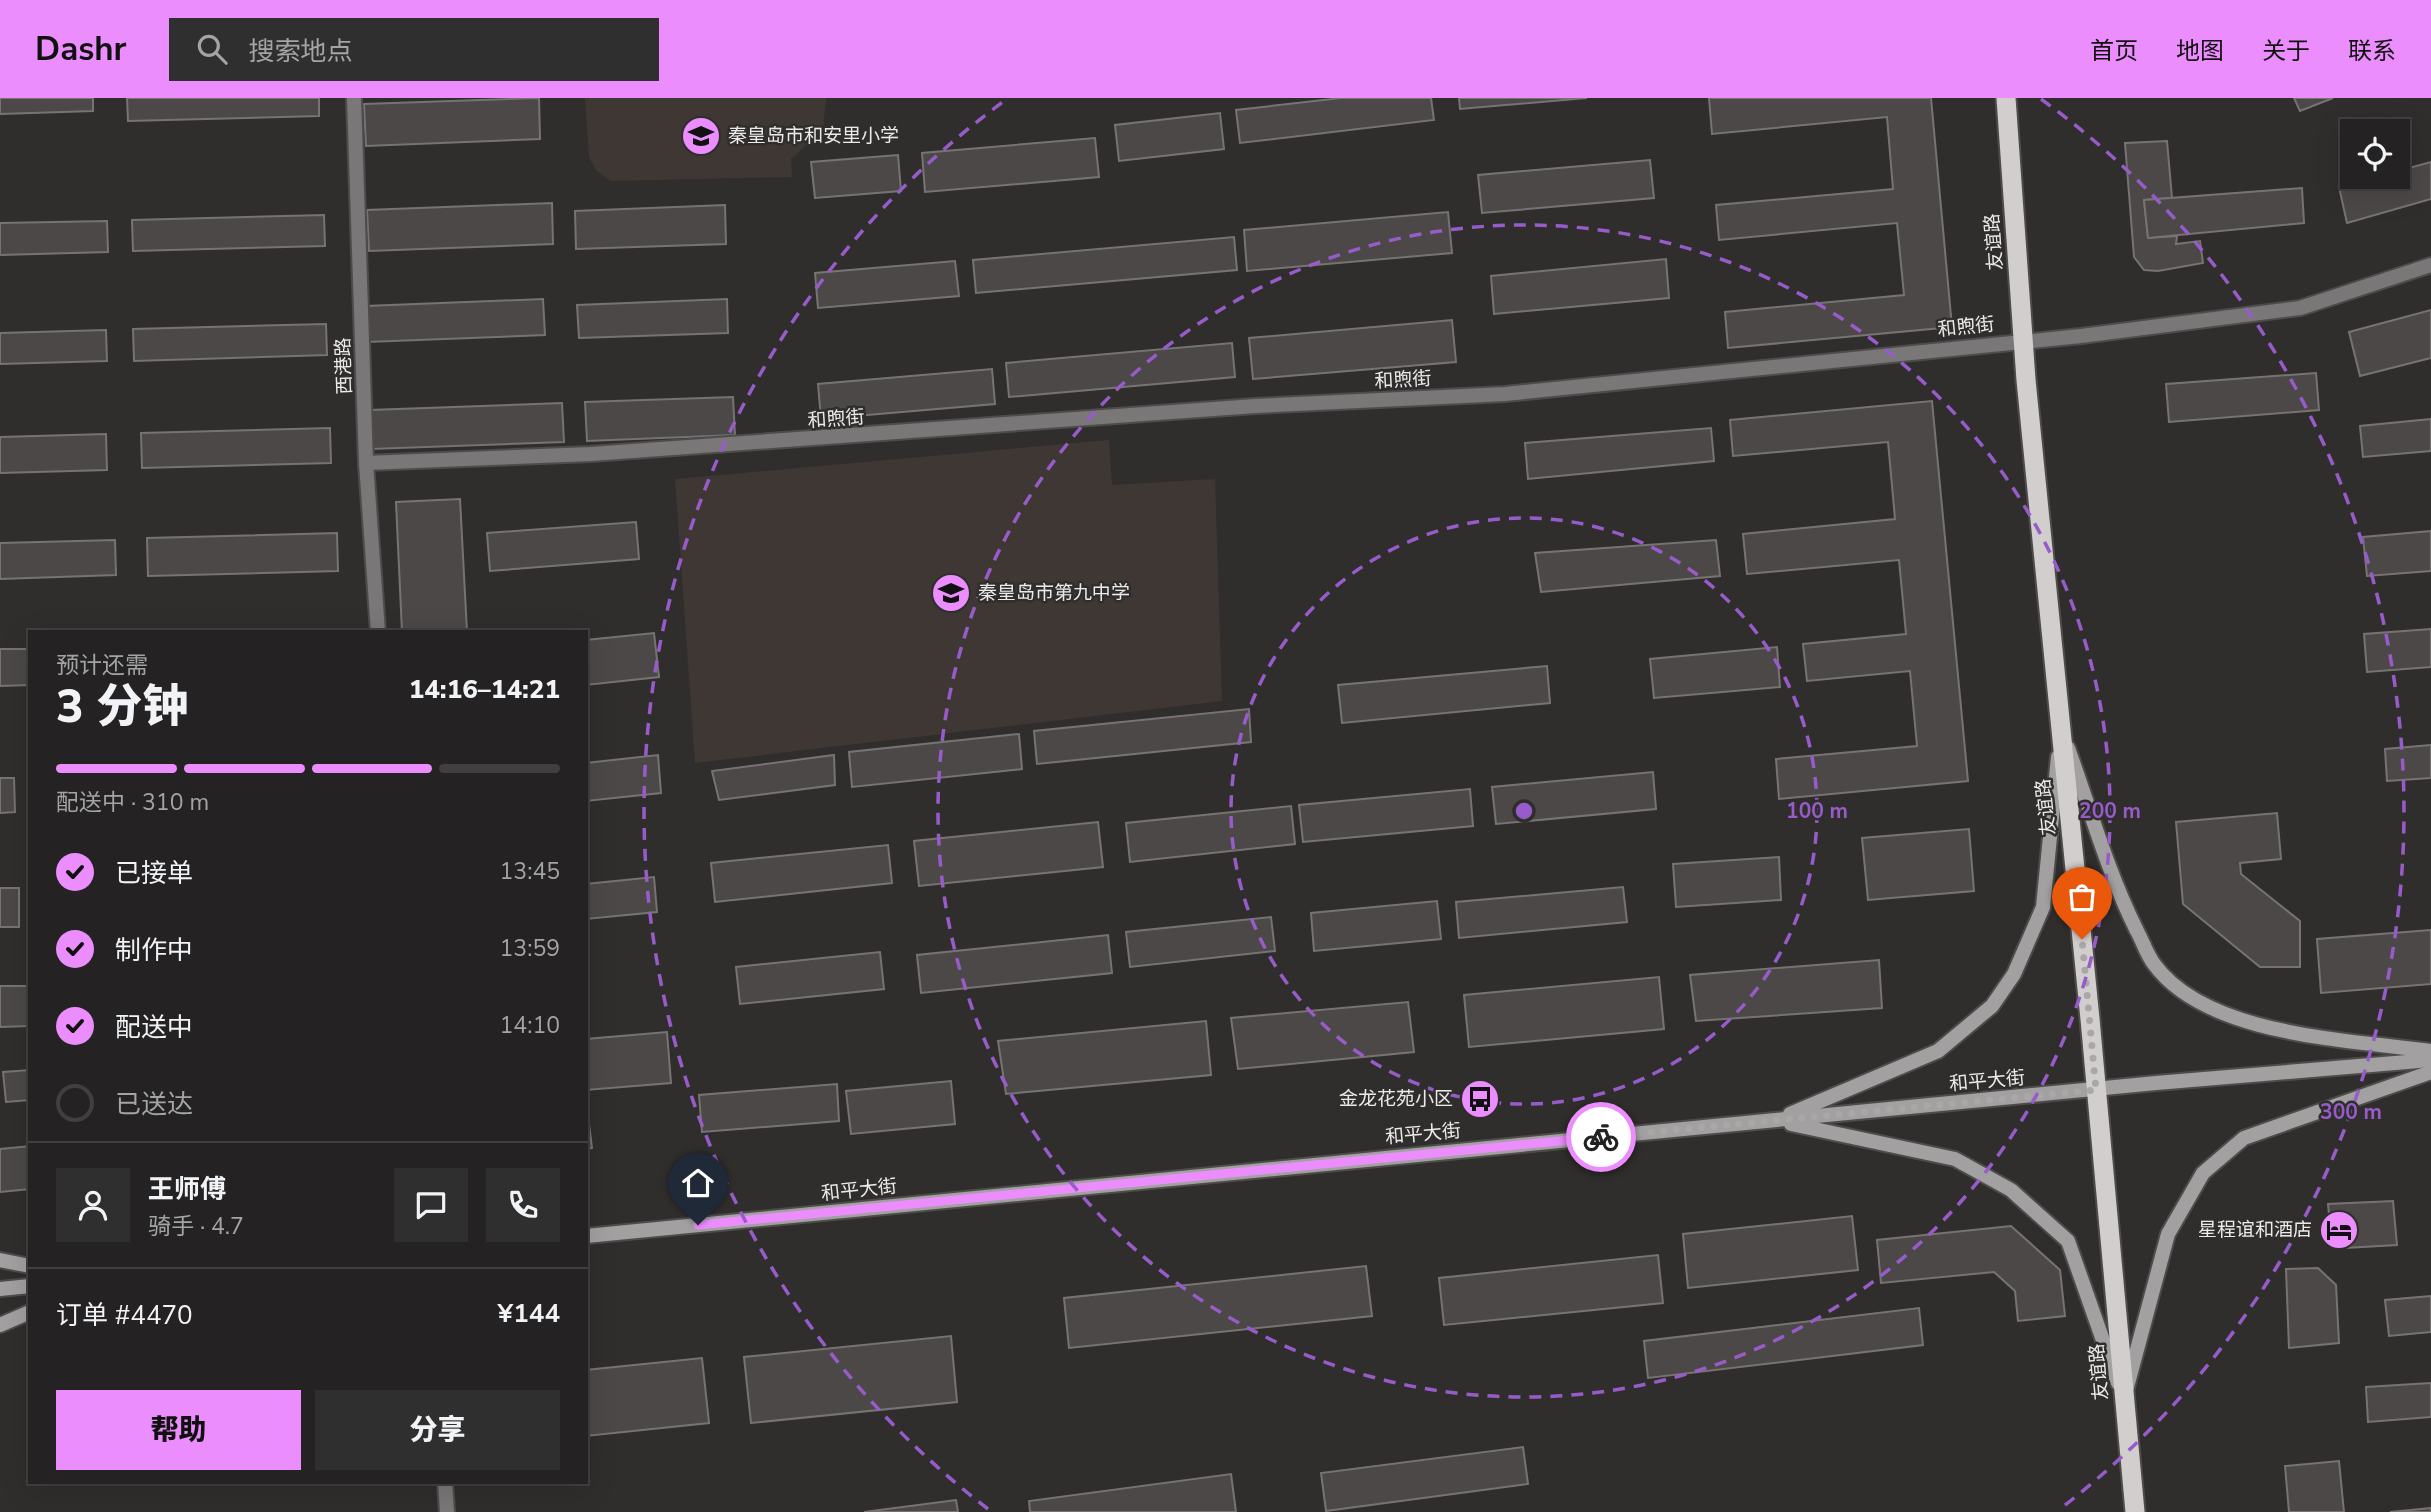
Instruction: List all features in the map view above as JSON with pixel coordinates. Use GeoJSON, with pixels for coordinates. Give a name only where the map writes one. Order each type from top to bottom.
{"type":"FeatureCollection","features":[{"type":"Feature","properties":{"kind":"highway","name":"友谊路"},"geometry":{"type":"LineString","coordinates":[[2006,98],[2024,340],[2135,1512]]}},
{"type":"Feature","properties":{"kind":"main road"},"geometry":{"type":"LineString","coordinates":[[2061,726],[2119,896],[2155,965],[2179,987],[2206,1006],[2271,1029],[2431,1051]]}},
{"type":"Feature","properties":{"kind":"main road"},"geometry":{"type":"LineString","coordinates":[[1776,1120],[1938,1051],[1992,1006],[2014,974],[2043,906],[2061,726]]}},
{"type":"Feature","properties":{"kind":"main road","name":"和平大街"},"geometry":{"type":"LineString","coordinates":[[588,1236],[1776,1120],[2431,1060]]}},
{"type":"Feature","properties":{"kind":"main road"},"geometry":{"type":"LineString","coordinates":[[2124,1399],[2168,1234],[2203,1173],[2244,1138],[2431,1072]]}},
{"type":"Feature","properties":{"kind":"main road"},"geometry":{"type":"LineString","coordinates":[[1776,1120],[1955,1159],[2011,1190],[2068,1241],[2124,1399]]}},
{"type":"Feature","properties":{"kind":"main road"},"geometry":{"type":"LineString","coordinates":[[0,1260],[28,1266]]}},
{"type":"Feature","properties":{"kind":"main road"},"geometry":{"type":"LineString","coordinates":[[0,1289],[28,1286]]}},
{"type":"Feature","properties":{"kind":"main road"},"geometry":{"type":"LineString","coordinates":[[0,1325],[28,1313]]}},
{"type":"Feature","properties":{"kind":"street","name":"西港路"},"geometry":{"type":"LineString","coordinates":[[354,98],[366,463],[378,630]]}},
{"type":"Feature","properties":{"kind":"street","name":"和煦街"},"geometry":{"type":"LineString","coordinates":[[366,463],[591,454],[1255,407],[1505,394],[2081,336],[2300,308],[2431,265]]}},
{"type":"Feature","properties":{"kind":"street"},"geometry":{"type":"LineString","coordinates":[[444,1484],[447,1512]]}},
{"type":"Feature","properties":{"kind":"shaded area","name":"秦皇岛市和安里小学"},"geometry":{"type":"Polygon","coordinates":[[[585,98],[826,98],[823,130],[791,159],[792,177],[610,181],[596,170],[589,157],[585,98]]]}},
{"type":"Feature","properties":{"kind":"shaded area","name":"秦皇岛市第九中学"},"geometry":{"type":"Polygon","coordinates":[[[1109,440],[1112,485],[1215,479],[1222,701],[695,763],[675,479],[1109,440]]]}},
{"type":"Feature","properties":{"kind":"building"},"geometry":{"type":"Polygon","coordinates":[[[0,98],[93,98],[93,111],[0,114],[0,98]]]}},
{"type":"Feature","properties":{"kind":"building"},"geometry":{"type":"Polygon","coordinates":[[[127,98],[319,98],[319,116],[128,121],[127,98]]]}},
{"type":"Feature","properties":{"kind":"building"},"geometry":{"type":"Polygon","coordinates":[[[539,98],[540,139],[366,146],[364,104],[539,98]]]}},
{"type":"Feature","properties":{"kind":"building"},"geometry":{"type":"Polygon","coordinates":[[[1341,98],[1431,98],[1434,120],[1240,143],[1236,110],[1341,98]]]}},
{"type":"Feature","properties":{"kind":"building"},"geometry":{"type":"Polygon","coordinates":[[[1459,98],[1587,98],[1460,109],[1459,98]]]}},
{"type":"Feature","properties":{"kind":"building"},"geometry":{"type":"Polygon","coordinates":[[[1709,98],[1931,98],[1952,327],[1728,348],[1725,312],[1904,295],[1897,223],[1719,240],[1716,205],[1893,189],[1887,117],[1712,134],[1709,98]]]}},
{"type":"Feature","properties":{"kind":"building"},"geometry":{"type":"Polygon","coordinates":[[[2294,98],[2333,98],[2300,111],[2294,98]]]}},
{"type":"Feature","properties":{"kind":"building"},"geometry":{"type":"Polygon","coordinates":[[[1220,113],[1224,149],[1119,161],[1115,125],[1220,113]]]}},
{"type":"Feature","properties":{"kind":"building"},"geometry":{"type":"Polygon","coordinates":[[[1095,138],[1099,177],[925,192],[922,153],[1095,138]]]}},
{"type":"Feature","properties":{"kind":"building"},"geometry":{"type":"Polygon","coordinates":[[[2167,141],[2172,198],[2144,200],[2148,238],[2177,236],[2176,244],[2200,241],[2203,263],[2158,271],[2144,270],[2134,257],[2125,143],[2167,141]]]}},
{"type":"Feature","properties":{"kind":"building"},"geometry":{"type":"Polygon","coordinates":[[[898,155],[901,191],[815,198],[811,162],[898,155]]]}},
{"type":"Feature","properties":{"kind":"building"},"geometry":{"type":"Polygon","coordinates":[[[1650,160],[1654,198],[1482,213],[1478,175],[1650,160]]]}},
{"type":"Feature","properties":{"kind":"building"},"geometry":{"type":"Polygon","coordinates":[[[2431,162],[2431,199],[2347,223],[2339,187],[2410,189],[2410,168],[2431,162]]]}},
{"type":"Feature","properties":{"kind":"building"},"geometry":{"type":"Polygon","coordinates":[[[2302,188],[2304,223],[2148,238],[2144,200],[2302,188]]]}},
{"type":"Feature","properties":{"kind":"building"},"geometry":{"type":"Polygon","coordinates":[[[552,203],[553,244],[369,251],[367,210],[552,203]]]}},
{"type":"Feature","properties":{"kind":"building"},"geometry":{"type":"Polygon","coordinates":[[[725,205],[726,244],[576,249],[575,211],[725,205]]]}},
{"type":"Feature","properties":{"kind":"building"},"geometry":{"type":"Polygon","coordinates":[[[1448,212],[1452,253],[1247,271],[1244,230],[1448,212]]]}},
{"type":"Feature","properties":{"kind":"building"},"geometry":{"type":"Polygon","coordinates":[[[324,215],[325,246],[133,251],[132,220],[324,215]]]}},
{"type":"Feature","properties":{"kind":"building"},"geometry":{"type":"Polygon","coordinates":[[[107,221],[108,252],[0,255],[0,223],[107,221]]]}},
{"type":"Feature","properties":{"kind":"building"},"geometry":{"type":"Polygon","coordinates":[[[1234,237],[1237,270],[976,293],[973,260],[1234,237]]]}},
{"type":"Feature","properties":{"kind":"building"},"geometry":{"type":"Polygon","coordinates":[[[1666,259],[1669,298],[1494,314],[1491,276],[1666,259]]]}},
{"type":"Feature","properties":{"kind":"building"},"geometry":{"type":"Polygon","coordinates":[[[955,261],[959,296],[818,308],[815,273],[955,261]]]}},
{"type":"Feature","properties":{"kind":"building"},"geometry":{"type":"Polygon","coordinates":[[[543,299],[545,335],[367,342],[366,306],[543,299]]]}},
{"type":"Feature","properties":{"kind":"building"},"geometry":{"type":"Polygon","coordinates":[[[727,299],[728,333],[579,338],[577,305],[727,299]]]}},
{"type":"Feature","properties":{"kind":"building"},"geometry":{"type":"Polygon","coordinates":[[[2431,310],[2431,358],[2360,376],[2349,332],[2431,310]]]}},
{"type":"Feature","properties":{"kind":"building"},"geometry":{"type":"Polygon","coordinates":[[[1452,320],[1456,362],[1253,379],[1249,338],[1452,320]]]}},
{"type":"Feature","properties":{"kind":"building"},"geometry":{"type":"Polygon","coordinates":[[[326,324],[327,355],[134,361],[133,329],[326,324]]]}},
{"type":"Feature","properties":{"kind":"building"},"geometry":{"type":"Polygon","coordinates":[[[106,330],[107,361],[0,364],[0,333],[106,330]]]}},
{"type":"Feature","properties":{"kind":"building"},"geometry":{"type":"Polygon","coordinates":[[[1232,343],[1235,377],[1009,397],[1006,363],[1232,343]]]}},
{"type":"Feature","properties":{"kind":"building"},"geometry":{"type":"Polygon","coordinates":[[[992,369],[995,404],[821,419],[818,384],[992,369]]]}},
{"type":"Feature","properties":{"kind":"building"},"geometry":{"type":"Polygon","coordinates":[[[2316,373],[2319,410],[2169,422],[2166,384],[2316,373]]]}},
{"type":"Feature","properties":{"kind":"building"},"geometry":{"type":"Polygon","coordinates":[[[733,397],[735,435],[587,441],[585,402],[733,397]]]}},
{"type":"Feature","properties":{"kind":"building"},"geometry":{"type":"Polygon","coordinates":[[[1932,401],[1968,781],[1779,799],[1776,759],[1917,746],[1910,671],[1807,681],[1803,644],[1906,634],[1899,560],[1747,574],[1743,534],[1895,519],[1888,442],[1733,456],[1730,420],[1932,401]]]}},
{"type":"Feature","properties":{"kind":"building"},"geometry":{"type":"Polygon","coordinates":[[[562,403],[564,442],[371,449],[370,410],[562,403]]]}},
{"type":"Feature","properties":{"kind":"building"},"geometry":{"type":"Polygon","coordinates":[[[2431,419],[2431,451],[2363,457],[2360,426],[2431,419]]]}},
{"type":"Feature","properties":{"kind":"building"},"geometry":{"type":"Polygon","coordinates":[[[330,428],[331,463],[142,468],[141,433],[330,428]]]}},
{"type":"Feature","properties":{"kind":"building"},"geometry":{"type":"Polygon","coordinates":[[[1711,428],[1714,461],[1528,479],[1525,443],[1711,428]]]}},
{"type":"Feature","properties":{"kind":"building"},"geometry":{"type":"Polygon","coordinates":[[[106,434],[107,470],[0,473],[0,437],[106,434]]]}},
{"type":"Feature","properties":{"kind":"building"},"geometry":{"type":"Polygon","coordinates":[[[460,499],[467,630],[402,630],[396,502],[460,499]]]}},
{"type":"Feature","properties":{"kind":"building"},"geometry":{"type":"Polygon","coordinates":[[[636,522],[639,559],[490,571],[487,533],[636,522]]]}},
{"type":"Feature","properties":{"kind":"building"},"geometry":{"type":"Polygon","coordinates":[[[2431,531],[2431,571],[2367,576],[2363,537],[2431,531]]]}},
{"type":"Feature","properties":{"kind":"building"},"geometry":{"type":"Polygon","coordinates":[[[337,533],[338,571],[148,576],[147,538],[337,533]]]}},
{"type":"Feature","properties":{"kind":"building"},"geometry":{"type":"Polygon","coordinates":[[[115,540],[116,575],[0,579],[0,543],[115,540]]]}},
{"type":"Feature","properties":{"kind":"building"},"geometry":{"type":"Polygon","coordinates":[[[1716,540],[1720,576],[1541,592],[1535,553],[1716,540]]]}},
{"type":"Feature","properties":{"kind":"building"},"geometry":{"type":"Polygon","coordinates":[[[2431,629],[2431,667],[2367,672],[2364,634],[2431,629]]]}},
{"type":"Feature","properties":{"kind":"building"},"geometry":{"type":"Polygon","coordinates":[[[654,633],[659,677],[588,685],[588,640],[654,633]]]}},
{"type":"Feature","properties":{"kind":"building"},"geometry":{"type":"Polygon","coordinates":[[[1777,647],[1780,687],[1654,698],[1650,659],[1777,647]]]}},
{"type":"Feature","properties":{"kind":"building"},"geometry":{"type":"Polygon","coordinates":[[[0,649],[28,649],[28,685],[0,686],[0,649]]]}},
{"type":"Feature","properties":{"kind":"building"},"geometry":{"type":"Polygon","coordinates":[[[1547,666],[1550,703],[1342,723],[1338,685],[1547,666]]]}},
{"type":"Feature","properties":{"kind":"building"},"geometry":{"type":"Polygon","coordinates":[[[1249,709],[1251,742],[1037,764],[1034,731],[1249,709]]]}},
{"type":"Feature","properties":{"kind":"building"},"geometry":{"type":"Polygon","coordinates":[[[1019,734],[1022,769],[852,787],[849,752],[1019,734]]]}},
{"type":"Feature","properties":{"kind":"building"},"geometry":{"type":"Polygon","coordinates":[[[2431,745],[2431,778],[2387,781],[2385,749],[2431,745]]]}},
{"type":"Feature","properties":{"kind":"building"},"geometry":{"type":"Polygon","coordinates":[[[658,755],[661,793],[588,801],[588,763],[658,755]]]}},
{"type":"Feature","properties":{"kind":"building"},"geometry":{"type":"Polygon","coordinates":[[[834,755],[835,785],[719,800],[712,771],[834,755]]]}},
{"type":"Feature","properties":{"kind":"building"},"geometry":{"type":"Polygon","coordinates":[[[1653,772],[1656,809],[1496,824],[1492,787],[1653,772]]]}},
{"type":"Feature","properties":{"kind":"building"},"geometry":{"type":"Polygon","coordinates":[[[0,778],[14,778],[15,812],[0,813],[0,778]]]}},
{"type":"Feature","properties":{"kind":"building"},"geometry":{"type":"Polygon","coordinates":[[[1470,789],[1473,826],[1303,842],[1299,805],[1470,789]]]}},
{"type":"Feature","properties":{"kind":"building"},"geometry":{"type":"Polygon","coordinates":[[[1291,806],[1295,844],[1130,862],[1126,823],[1291,806]]]}},
{"type":"Feature","properties":{"kind":"building"},"geometry":{"type":"Polygon","coordinates":[[[2277,813],[2281,859],[2240,863],[2241,874],[2300,921],[2300,967],[2260,967],[2183,904],[2176,822],[2277,813]]]}},
{"type":"Feature","properties":{"kind":"building"},"geometry":{"type":"Polygon","coordinates":[[[1098,822],[1103,867],[919,886],[914,841],[1098,822]]]}},
{"type":"Feature","properties":{"kind":"building"},"geometry":{"type":"Polygon","coordinates":[[[1969,829],[1974,891],[1868,900],[1862,838],[1969,829]]]}},
{"type":"Feature","properties":{"kind":"building"},"geometry":{"type":"Polygon","coordinates":[[[888,845],[892,883],[715,902],[711,863],[888,845]]]}},
{"type":"Feature","properties":{"kind":"building"},"geometry":{"type":"Polygon","coordinates":[[[1779,857],[1781,900],[1676,907],[1673,864],[1779,857]]]}},
{"type":"Feature","properties":{"kind":"building"},"geometry":{"type":"Polygon","coordinates":[[[654,877],[657,912],[588,919],[588,884],[654,877]]]}},
{"type":"Feature","properties":{"kind":"building"},"geometry":{"type":"Polygon","coordinates":[[[1623,887],[1627,922],[1459,938],[1456,902],[1623,887]]]}},
{"type":"Feature","properties":{"kind":"building"},"geometry":{"type":"Polygon","coordinates":[[[0,888],[19,888],[19,927],[0,927],[0,888]]]}},
{"type":"Feature","properties":{"kind":"building"},"geometry":{"type":"Polygon","coordinates":[[[1437,901],[1441,939],[1314,951],[1311,913],[1437,901]]]}},
{"type":"Feature","properties":{"kind":"building"},"geometry":{"type":"Polygon","coordinates":[[[1271,917],[1275,951],[1130,967],[1126,932],[1271,917]]]}},
{"type":"Feature","properties":{"kind":"building"},"geometry":{"type":"Polygon","coordinates":[[[2431,930],[2431,984],[2321,993],[2317,939],[2431,930]]]}},
{"type":"Feature","properties":{"kind":"building"},"geometry":{"type":"Polygon","coordinates":[[[1108,935],[1112,973],[921,993],[917,955],[1108,935]]]}},
{"type":"Feature","properties":{"kind":"building"},"geometry":{"type":"Polygon","coordinates":[[[880,952],[884,989],[740,1004],[736,967],[880,952]]]}},
{"type":"Feature","properties":{"kind":"building"},"geometry":{"type":"Polygon","coordinates":[[[1879,960],[1882,1008],[1696,1021],[1690,975],[1879,960]]]}},
{"type":"Feature","properties":{"kind":"building"},"geometry":{"type":"Polygon","coordinates":[[[1659,977],[1664,1029],[1469,1047],[1464,995],[1659,977]]]}},
{"type":"Feature","properties":{"kind":"building"},"geometry":{"type":"Polygon","coordinates":[[[0,986],[28,986],[28,1026],[0,1027],[0,986]]]}},
{"type":"Feature","properties":{"kind":"building"},"geometry":{"type":"Polygon","coordinates":[[[1408,1002],[1414,1052],[1238,1069],[1231,1018],[1408,1002]]]}},
{"type":"Feature","properties":{"kind":"building"},"geometry":{"type":"Polygon","coordinates":[[[1206,1021],[1211,1075],[1006,1094],[998,1041],[1206,1021]]]}},
{"type":"Feature","properties":{"kind":"building"},"geometry":{"type":"Polygon","coordinates":[[[667,1032],[671,1083],[588,1090],[588,1039],[667,1032]]]}},
{"type":"Feature","properties":{"kind":"building"},"geometry":{"type":"Polygon","coordinates":[[[28,1070],[28,1100],[6,1102],[3,1072],[28,1070]]]}},
{"type":"Feature","properties":{"kind":"building"},"geometry":{"type":"Polygon","coordinates":[[[951,1081],[955,1124],[851,1134],[846,1091],[951,1081]]]}},
{"type":"Feature","properties":{"kind":"building"},"geometry":{"type":"Polygon","coordinates":[[[837,1084],[839,1121],[702,1132],[699,1095],[837,1084]]]}},
{"type":"Feature","properties":{"kind":"building"},"geometry":{"type":"Polygon","coordinates":[[[588,1117],[592,1148],[588,1149],[588,1117]]]}},
{"type":"Feature","properties":{"kind":"building"},"geometry":{"type":"Polygon","coordinates":[[[28,1146],[28,1189],[0,1192],[0,1149],[28,1146]]]}},
{"type":"Feature","properties":{"kind":"building"},"geometry":{"type":"Polygon","coordinates":[[[2393,1201],[2397,1245],[2345,1248],[2331,1236],[2328,1204],[2393,1201]]]}},
{"type":"Feature","properties":{"kind":"building"},"geometry":{"type":"Polygon","coordinates":[[[1852,1216],[1858,1270],[1688,1288],[1683,1234],[1852,1216]]]}},
{"type":"Feature","properties":{"kind":"building"},"geometry":{"type":"Polygon","coordinates":[[[2011,1226],[2060,1270],[2065,1316],[2018,1321],[2015,1291],[1994,1272],[1881,1283],[1877,1240],[2011,1226]]]}},
{"type":"Feature","properties":{"kind":"building"},"geometry":{"type":"Polygon","coordinates":[[[1658,1255],[1663,1303],[1444,1325],[1439,1278],[1658,1255]]]}},
{"type":"Feature","properties":{"kind":"building"},"geometry":{"type":"Polygon","coordinates":[[[1366,1266],[1372,1316],[1069,1348],[1064,1298],[1366,1266]]]}},
{"type":"Feature","properties":{"kind":"building"},"geometry":{"type":"Polygon","coordinates":[[[2318,1268],[2336,1285],[2339,1343],[2289,1348],[2286,1269],[2318,1268]]]}},
{"type":"Feature","properties":{"kind":"building"},"geometry":{"type":"Polygon","coordinates":[[[2431,1296],[2431,1332],[2389,1336],[2385,1300],[2431,1296]]]}},
{"type":"Feature","properties":{"kind":"building"},"geometry":{"type":"Polygon","coordinates":[[[1919,1308],[1923,1345],[1648,1378],[1644,1341],[1919,1308]]]}},
{"type":"Feature","properties":{"kind":"building"},"geometry":{"type":"Polygon","coordinates":[[[951,1336],[957,1402],[751,1423],[744,1357],[951,1336]]]}},
{"type":"Feature","properties":{"kind":"building"},"geometry":{"type":"Polygon","coordinates":[[[702,1358],[709,1423],[588,1436],[588,1370],[702,1358]]]}},
{"type":"Feature","properties":{"kind":"building"},"geometry":{"type":"Polygon","coordinates":[[[2431,1383],[2431,1417],[2368,1422],[2366,1387],[2431,1383]]]}},
{"type":"Feature","properties":{"kind":"building"},"geometry":{"type":"Polygon","coordinates":[[[1523,1447],[1528,1484],[1326,1511],[1321,1473],[1523,1447]]]}},
{"type":"Feature","properties":{"kind":"building"},"geometry":{"type":"Polygon","coordinates":[[[2339,1461],[2344,1512],[2289,1512],[2285,1466],[2339,1461]]]}},
{"type":"Feature","properties":{"kind":"building"},"geometry":{"type":"Polygon","coordinates":[[[1231,1474],[1236,1512],[1030,1512],[1029,1501],[1231,1474]]]}},
{"type":"Feature","properties":{"kind":"building"},"geometry":{"type":"Polygon","coordinates":[[[956,1500],[958,1512],[864,1512],[956,1500]]]}},
{"type":"Feature","properties":{"kind":"building"},"geometry":{"type":"Polygon","coordinates":[[[2431,1508],[2431,1512],[2390,1512],[2431,1508]]]}},
{"type":"Feature","properties":{"kind":"way so far"},"geometry":{"type":"LineString","coordinates":[[1601,1137],[2096,1090],[2082,939]]}},
{"type":"Feature","properties":{"kind":"place","name":"秦皇岛市和安里小学"},"geometry":{"type":"Point","coordinates":[701,136]}},
{"type":"Feature","properties":{"kind":"place","name":"秦皇岛市第九中学"},"geometry":{"type":"Point","coordinates":[951,593]}},
{"type":"Feature","properties":{"kind":"place","name":"金龙花苑小区"},"geometry":{"type":"Point","coordinates":[1480,1099]}},
{"type":"Feature","properties":{"kind":"place","name":"星程谊和酒店"},"geometry":{"type":"Point","coordinates":[2339,1230]}},
{"type":"Feature","properties":{"kind":"route"},"geometry":{"type":"LineString","coordinates":[[698,1225],[1601,1137]]}}]}
